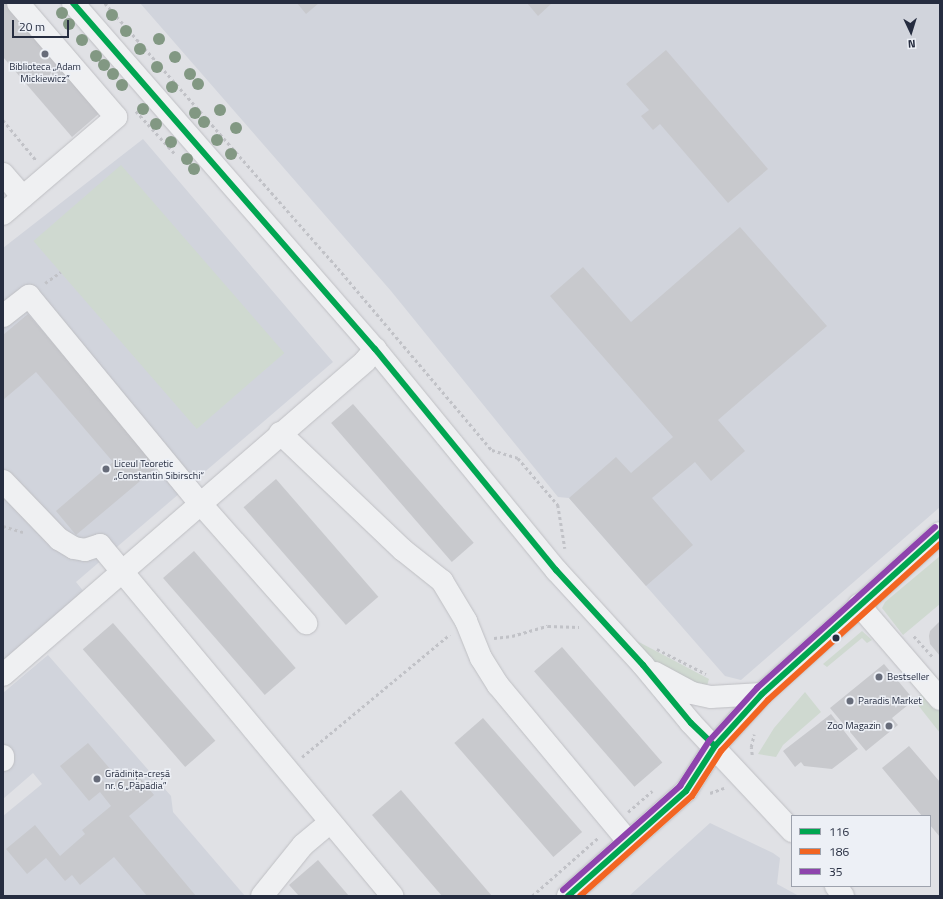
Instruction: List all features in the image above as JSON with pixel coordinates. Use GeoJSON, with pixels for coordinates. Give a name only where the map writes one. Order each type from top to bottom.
{"type":"FeatureCollection","features":[{"type":"Feature","properties":{"kind":"street"},"geometry":{"type":"LineString","coordinates":[[3,214],[116,117],[18,3]]}},
{"type":"Feature","properties":{"kind":"street"},"geometry":{"type":"LineString","coordinates":[[73,3],[375,349],[556,570],[648,656],[672,684],[711,697],[762,694]]}},
{"type":"Feature","properties":{"kind":"street"},"geometry":{"type":"LineString","coordinates":[[3,174],[23,197]]}},
{"type":"Feature","properties":{"kind":"street"},"geometry":{"type":"LineString","coordinates":[[3,316],[29,296],[199,502],[306,623]]}},
{"type":"Feature","properties":{"kind":"street"},"geometry":{"type":"LineString","coordinates":[[3,675],[199,502],[366,361],[375,349]]}},
{"type":"Feature","properties":{"kind":"street"},"geometry":{"type":"LineString","coordinates":[[280,433],[403,550],[442,581],[470,631],[481,658],[498,685],[629,842]]}},
{"type":"Feature","properties":{"kind":"street"},"geometry":{"type":"LineString","coordinates":[[3,480],[59,539],[74,548],[85,550],[100,545],[329,823],[392,896]]}},
{"type":"Feature","properties":{"kind":"street"},"geometry":{"type":"LineString","coordinates":[[568,896],[689,788],[715,746],[762,694],[940,533]]}},
{"type":"Feature","properties":{"kind":"street"},"geometry":{"type":"LineString","coordinates":[[859,605],[940,699]]}},
{"type":"Feature","properties":{"kind":"street"},"geometry":{"type":"LineString","coordinates":[[648,656],[691,724],[715,746],[791,830]]}},
{"type":"Feature","properties":{"kind":"street"},"geometry":{"type":"LineString","coordinates":[[262,896],[303,845],[329,823]]}},
{"type":"Feature","properties":{"kind":"street"},"geometry":{"type":"LineString","coordinates":[[837,887],[843,896]]}},
{"type":"Feature","properties":{"kind":"path"},"geometry":{"type":"LineString","coordinates":[[105,3],[338,268],[492,450],[518,458],[558,505],[566,556]]}},
{"type":"Feature","properties":{"kind":"path"},"geometry":{"type":"LineString","coordinates":[[3,120],[49,175]]}},
{"type":"Feature","properties":{"kind":"path"},"geometry":{"type":"LineString","coordinates":[[286,770],[344,720],[470,631],[512,636],[548,626],[586,626]]}},
{"type":"Feature","properties":{"kind":"path"},"geometry":{"type":"LineString","coordinates":[[648,656],[714,678]]}},
{"type":"Feature","properties":{"kind":"path"},"geometry":{"type":"LineString","coordinates":[[705,798],[715,790],[729,788]]}},
{"type":"Feature","properties":{"kind":"shaded area"},"geometry":{"type":"Polygon","coordinates":[[[140,3],[940,3],[940,507],[741,680],[725,676],[569,498],[558,497],[391,291],[140,3]]]}},
{"type":"Feature","properties":{"kind":"shaded area","name":"Liceul Teoretic „Constantin Sibirschi“"},"geometry":{"type":"Polygon","coordinates":[[[143,139],[333,362],[76,582],[93,603],[3,680],[3,248],[143,139]]]}},
{"type":"Feature","properties":{"kind":"shaded area"},"geometry":{"type":"Polygon","coordinates":[[[121,165],[284,353],[197,429],[33,241],[121,165]]]}},
{"type":"Feature","properties":{"kind":"shaded area"},"geometry":{"type":"Polygon","coordinates":[[[940,556],[940,604],[903,635],[882,608],[885,602],[940,556]]]}},
{"type":"Feature","properties":{"kind":"shaded area"},"geometry":{"type":"Polygon","coordinates":[[[862,631],[872,640],[867,643],[862,638],[827,667],[823,664],[862,631]]]}},
{"type":"Feature","properties":{"kind":"shaded area"},"geometry":{"type":"Polygon","coordinates":[[[635,640],[709,679],[706,689],[647,658],[633,643],[635,640]]]}},
{"type":"Feature","properties":{"kind":"shaded area","name":"Grădinița-creșă nr. 6 „Păpădia”"},"geometry":{"type":"Polygon","coordinates":[[[48,655],[171,796],[173,812],[245,896],[3,896],[3,816],[42,784],[33,773],[3,799],[3,693],[48,655]]]}},
{"type":"Feature","properties":{"kind":"shaded area"},"geometry":{"type":"Polygon","coordinates":[[[805,692],[821,712],[783,745],[776,757],[758,754],[774,728],[805,692]]]}},
{"type":"Feature","properties":{"kind":"shaded area"},"geometry":{"type":"Polygon","coordinates":[[[924,692],[940,712],[940,733],[914,700],[924,692]]]}},
{"type":"Feature","properties":{"kind":"shaded area"},"geometry":{"type":"Polygon","coordinates":[[[710,823],[773,853],[780,858],[777,884],[799,896],[629,896],[710,823]]]}},
{"type":"Feature","properties":{"kind":"building"},"geometry":{"type":"Polygon","coordinates":[[[3,3],[9,3],[102,111],[72,137],[3,57],[3,3]]]}},
{"type":"Feature","properties":{"kind":"building"},"geometry":{"type":"Polygon","coordinates":[[[297,3],[319,3],[306,14],[297,3]]]}},
{"type":"Feature","properties":{"kind":"building"},"geometry":{"type":"Polygon","coordinates":[[[527,3],[552,3],[538,16],[527,3]]]}},
{"type":"Feature","properties":{"kind":"building"},"geometry":{"type":"Polygon","coordinates":[[[666,50],[768,169],[728,203],[660,124],[653,130],[641,116],[649,110],[626,84],[666,50]]]}},
{"type":"Feature","properties":{"kind":"building"},"geometry":{"type":"Polygon","coordinates":[[[740,227],[827,326],[718,420],[745,451],[711,481],[695,462],[652,498],[693,545],[646,586],[569,498],[616,457],[631,473],[673,437],[550,296],[583,267],[631,322],[740,227]]]}},
{"type":"Feature","properties":{"kind":"building"},"geometry":{"type":"Polygon","coordinates":[[[28,314],[158,466],[76,535],[56,511],[113,462],[36,372],[3,400],[3,335],[28,314]]]}},
{"type":"Feature","properties":{"kind":"building"},"geometry":{"type":"Polygon","coordinates":[[[353,404],[474,543],[452,562],[331,423],[353,404]]]}},
{"type":"Feature","properties":{"kind":"building"},"geometry":{"type":"Polygon","coordinates":[[[276,479],[378,597],[346,625],[244,507],[276,479]]]}},
{"type":"Feature","properties":{"kind":"building"},"geometry":{"type":"Polygon","coordinates":[[[194,551],[296,668],[265,695],[163,578],[194,551]]]}},
{"type":"Feature","properties":{"kind":"building"},"geometry":{"type":"Polygon","coordinates":[[[940,621],[940,656],[930,644],[929,636],[930,631],[940,621]]]}},
{"type":"Feature","properties":{"kind":"building"},"geometry":{"type":"Polygon","coordinates":[[[113,623],[215,741],[185,767],[83,649],[113,623]]]}},
{"type":"Feature","properties":{"kind":"building"},"geometry":{"type":"Polygon","coordinates":[[[562,647],[662,762],[634,787],[534,671],[562,647]]]}},
{"type":"Feature","properties":{"kind":"building"},"geometry":{"type":"Polygon","coordinates":[[[884,664],[914,700],[892,718],[898,725],[866,751],[830,708],[884,664]]]}},
{"type":"Feature","properties":{"kind":"building"},"geometry":{"type":"Polygon","coordinates":[[[831,714],[858,749],[832,769],[804,766],[801,762],[795,767],[783,751],[831,714]]]}},
{"type":"Feature","properties":{"kind":"building"},"geometry":{"type":"Polygon","coordinates":[[[483,718],[582,832],[553,857],[454,743],[483,718]]]}},
{"type":"Feature","properties":{"kind":"building"},"geometry":{"type":"Polygon","coordinates":[[[88,743],[111,770],[101,779],[109,787],[132,768],[154,795],[129,816],[196,896],[147,896],[114,857],[80,885],[72,875],[65,881],[46,858],[27,874],[6,849],[35,825],[60,856],[85,834],[82,830],[111,806],[100,792],[89,801],[60,766],[88,743]]]}},
{"type":"Feature","properties":{"kind":"building"},"geometry":{"type":"Polygon","coordinates":[[[909,746],[940,782],[940,837],[931,826],[931,815],[921,815],[882,768],[909,746]]]}},
{"type":"Feature","properties":{"kind":"building"},"geometry":{"type":"Polygon","coordinates":[[[401,790],[492,896],[442,896],[372,815],[401,790]]]}},
{"type":"Feature","properties":{"kind":"building"},"geometry":{"type":"Polygon","coordinates":[[[318,860],[349,896],[299,896],[289,885],[318,860]]]}},
{"type":"Feature","properties":{"kind":"transit line","name":"116"},"geometry":{"type":"LineString","coordinates":[[73,3],[375,349],[556,570],[643,665],[691,723],[715,746]]}},
{"type":"Feature","properties":{"kind":"transit line","name":"35"},"geometry":{"type":"LineString","coordinates":[[563,890],[680,786],[709,741],[757,688],[935,527]]}},
{"type":"Feature","properties":{"kind":"transit line","name":"116"},"geometry":{"type":"LineString","coordinates":[[568,896],[686,791],[715,746],[762,694],[940,533]]}},
{"type":"Feature","properties":{"kind":"transit line","name":"186"},"geometry":{"type":"LineString","coordinates":[[580,896],[692,796],[721,751],[768,700],[940,544]]}},
{"type":"Feature","properties":{"kind":"place","name":"Biblioteca „Adam Mickiewicz”"},"geometry":{"type":"Point","coordinates":[45,54]}},
{"type":"Feature","properties":{"kind":"place","name":"Liceul Teoretic „Constantin Sibirschi“"},"geometry":{"type":"Point","coordinates":[106,469]}},
{"type":"Feature","properties":{"kind":"place","name":"Bestseller"},"geometry":{"type":"Point","coordinates":[879,677]}},
{"type":"Feature","properties":{"kind":"place","name":"Paradis Market"},"geometry":{"type":"Point","coordinates":[850,701]}},
{"type":"Feature","properties":{"kind":"place","name":"Zoo Magazin"},"geometry":{"type":"Point","coordinates":[889,726]}},
{"type":"Feature","properties":{"kind":"place","name":"Grădinița-creșă nr. 6 „Păpădia”"},"geometry":{"type":"Point","coordinates":[97,779]}}]}
